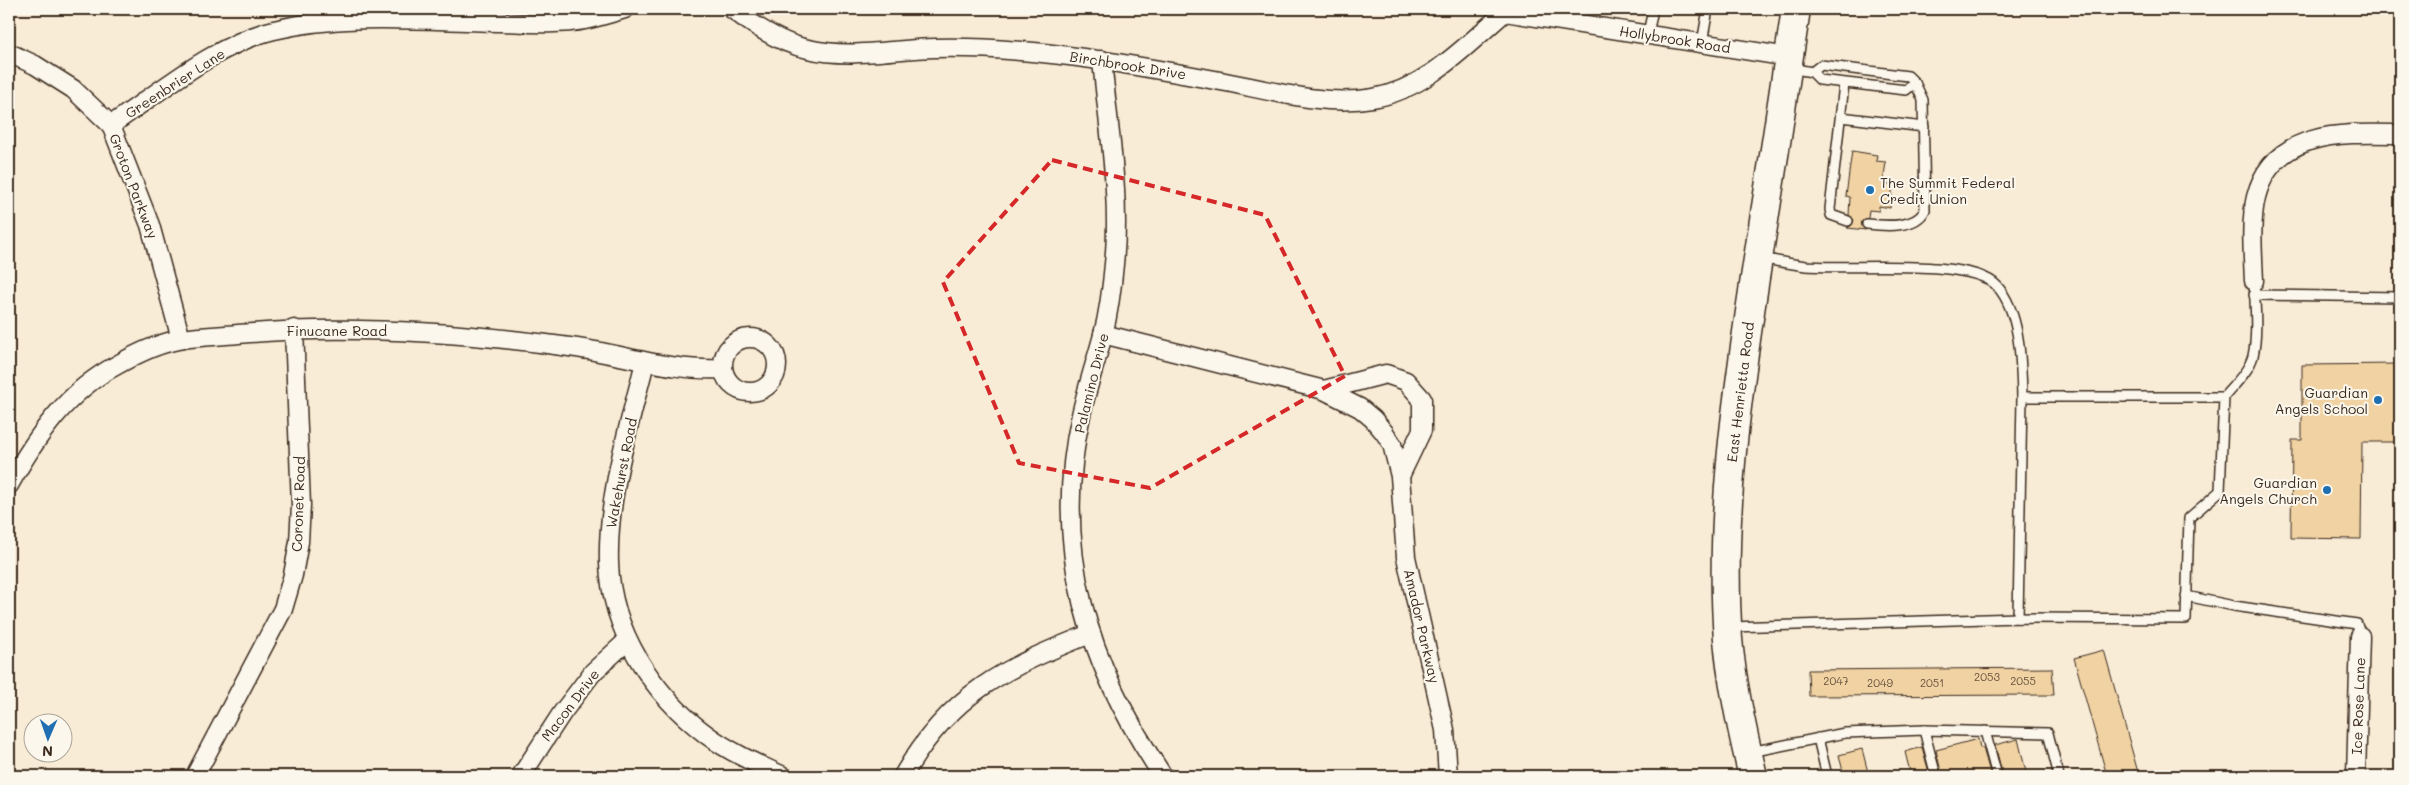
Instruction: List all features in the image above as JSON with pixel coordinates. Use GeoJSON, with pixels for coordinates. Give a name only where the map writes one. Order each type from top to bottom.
{"type":"FeatureCollection","features":[{"type":"Feature","properties":{"kind":"main road","name":"East Henrietta Road"},"geometry":{"type":"LineString","coordinates":[[1750,764],[1737,711],[1728,627],[1726,558],[1730,472],[1738,387],[1758,257],[1796,65],[1796,9]]}},
{"type":"Feature","properties":{"kind":"street","name":"Greenbrier Lane"},"geometry":{"type":"LineString","coordinates":[[111,125],[188,72],[237,44],[273,30],[318,22],[361,20],[538,23],[584,20],[625,9]]}},
{"type":"Feature","properties":{"kind":"street","name":"Birchbrook Drive"},"geometry":{"type":"LineString","coordinates":[[732,9],[772,35],[807,49],[826,52],[871,52],[935,48],[1049,53],[1102,60],[1309,97],[1353,101],[1393,94],[1416,84],[1440,68],[1505,10]]}},
{"type":"Feature","properties":{"kind":"street","name":"Hollybrook Road"},"geometry":{"type":"LineString","coordinates":[[1505,10],[1702,43],[1796,65]]}},
{"type":"Feature","properties":{"kind":"street","name":"Groton Parkway"},"geometry":{"type":"LineString","coordinates":[[9,53],[35,65],[73,89],[111,125],[150,225],[181,339]]}},
{"type":"Feature","properties":{"kind":"street","name":"Palamino Drive"},"geometry":{"type":"LineString","coordinates":[[1102,60],[1114,187],[1116,236],[1109,306],[1081,414],[1072,487],[1071,527],[1075,572],[1090,634],[1106,675],[1129,722],[1163,776]]}},
{"type":"Feature","properties":{"kind":"street"},"geometry":{"type":"LineString","coordinates":[[2254,288],[2253,241],[2255,198],[2266,173],[2274,162],[2301,144],[2320,137],[2348,133],[2400,134]]}},
{"type":"Feature","properties":{"kind":"street","name":"Finucane Road"},"geometry":{"type":"LineString","coordinates":[[9,485],[29,450],[51,419],[73,397],[116,365],[181,339],[294,329],[410,331],[503,337],[584,349],[676,368],[724,369]]}},
{"type":"Feature","properties":{"kind":"street","name":"Coronet Road"},"geometry":{"type":"LineString","coordinates":[[195,776],[283,609],[293,575],[299,542],[300,505],[294,329]]}},
{"type":"Feature","properties":{"kind":"street","name":"Amador Parkway"},"geometry":{"type":"LineString","coordinates":[[1103,334],[1324,390],[1344,398],[1373,419],[1392,444],[1400,476],[1406,557],[1445,730],[1448,776]]}},
{"type":"Feature","properties":{"kind":"street","name":"Wakehurst Road"},"geometry":{"type":"LineString","coordinates":[[645,362],[618,476],[609,537],[611,588],[618,616],[627,641],[661,690],[680,711],[706,735],[742,757],[784,776]]}},
{"type":"Feature","properties":{"kind":"street","name":"Amador Parkway"},"geometry":{"type":"LineString","coordinates":[[1324,390],[1386,374],[1406,381],[1422,399],[1422,430],[1400,476]]}},
{"type":"Feature","properties":{"kind":"street"},"geometry":{"type":"LineString","coordinates":[[903,776],[936,727],[970,694],[1020,663],[1090,634]]}},
{"type":"Feature","properties":{"kind":"street","name":"Ice Rose Lane"},"geometry":{"type":"LineString","coordinates":[[2356,776],[2360,636]]}},
{"type":"Feature","properties":{"kind":"street","name":"Macon Drive"},"geometry":{"type":"LineString","coordinates":[[521,776],[562,712],[593,672],[627,641]]}},
{"type":"Feature","properties":{"kind":"lane"},"geometry":{"type":"LineString","coordinates":[[1648,34],[1653,9]]}},
{"type":"Feature","properties":{"kind":"lane"},"geometry":{"type":"LineString","coordinates":[[1702,43],[1708,9]]}},
{"type":"Feature","properties":{"kind":"lane"},"geometry":{"type":"LineString","coordinates":[[1796,65],[1820,80],[1844,84],[1906,90],[1915,83]]}},
{"type":"Feature","properties":{"kind":"lane"},"geometry":{"type":"LineString","coordinates":[[1796,65],[1821,65],[1908,76],[1915,83],[1923,100],[1925,210],[1922,216],[1889,226],[1867,224]]}},
{"type":"Feature","properties":{"kind":"lane"},"geometry":{"type":"LineString","coordinates":[[1844,84],[1830,209],[1831,215],[1848,221]]}},
{"type":"Feature","properties":{"kind":"lane"},"geometry":{"type":"LineString","coordinates":[[1841,117],[1924,127]]}},
{"type":"Feature","properties":{"kind":"lane"},"geometry":{"type":"LineString","coordinates":[[1758,257],[1806,266],[1954,270],[1984,277],[1998,287],[2015,325],[2020,348],[2022,396],[2018,618]]}},
{"type":"Feature","properties":{"kind":"lane"},"geometry":{"type":"LineString","coordinates":[[1728,627],[2018,618],[2186,619],[2188,518],[2220,490],[2224,397],[2240,380],[2252,357],[2254,288],[2400,297]]}},
{"type":"Feature","properties":{"kind":"lane"},"geometry":{"type":"LineString","coordinates":[[2022,396],[2224,397]]}},
{"type":"Feature","properties":{"kind":"lane"},"geometry":{"type":"LineString","coordinates":[[2186,596],[2262,611],[2344,621],[2357,624],[2360,636]]}},
{"type":"Feature","properties":{"kind":"lane"},"geometry":{"type":"LineString","coordinates":[[1750,764],[1818,738],[1845,733],[1924,730],[2048,733],[2059,776]]}},
{"type":"Feature","properties":{"kind":"lane"},"geometry":{"type":"LineString","coordinates":[[1924,730],[1936,776]]}},
{"type":"Feature","properties":{"kind":"lane"},"geometry":{"type":"LineString","coordinates":[[1985,732],[1997,776]]}},
{"type":"Feature","properties":{"kind":"lane"},"geometry":{"type":"LineString","coordinates":[[1818,738],[1827,776]]}},
{"type":"Feature","properties":{"kind":"highlighted area"},"geometry":{"type":"Polygon","coordinates":[[[1052,160],[1265,215],[1345,376],[1150,488],[1019,463],[943,282],[1052,160]]]}},
{"type":"Feature","properties":{"kind":"building","name":"The Summit Federal Credit Union"},"geometry":{"type":"Polygon","coordinates":[[[1852,151],[1877,155],[1876,161],[1886,162],[1883,183],[1893,185],[1890,208],[1879,206],[1879,211],[1869,210],[1868,218],[1861,223],[1866,230],[1847,228],[1852,225],[1854,220],[1849,215],[1850,197],[1846,196],[1852,151]]]}},
{"type":"Feature","properties":{"kind":"building","name":"Guardian Angels Church"},"geometry":{"type":"Polygon","coordinates":[[[2400,364],[2400,442],[2362,442],[2361,539],[2291,538],[2292,440],[2302,440],[2302,365],[2400,364]]]}},
{"type":"Feature","properties":{"kind":"building"},"geometry":{"type":"Polygon","coordinates":[[[2104,650],[2139,776],[2107,776],[2074,658],[2104,650]]]}},
{"type":"Feature","properties":{"kind":"building"},"geometry":{"type":"Polygon","coordinates":[[[2052,668],[2054,695],[1809,696],[1808,670],[2052,668]]]}},
{"type":"Feature","properties":{"kind":"building"},"geometry":{"type":"Polygon","coordinates":[[[1978,739],[1980,748],[1983,748],[1991,776],[1942,776],[1936,750],[1978,739]]]}},
{"type":"Feature","properties":{"kind":"building"},"geometry":{"type":"Polygon","coordinates":[[[2018,739],[2027,776],[2003,776],[1995,745],[2018,739]]]}},
{"type":"Feature","properties":{"kind":"building"},"geometry":{"type":"Polygon","coordinates":[[[1922,747],[1930,776],[1911,776],[1905,752],[1922,747]]]}},
{"type":"Feature","properties":{"kind":"building"},"geometry":{"type":"Polygon","coordinates":[[[1862,749],[1869,776],[1844,776],[1839,755],[1862,749]]]}},
{"type":"Feature","properties":{"kind":"place","name":"The Summit Federal Credit Union"},"geometry":{"type":"Point","coordinates":[1870,190]}},
{"type":"Feature","properties":{"kind":"place","name":"Guardian Angels School"},"geometry":{"type":"Point","coordinates":[2378,400]}},
{"type":"Feature","properties":{"kind":"place","name":"Guardian Angels Church"},"geometry":{"type":"Point","coordinates":[2327,490]}}]}
